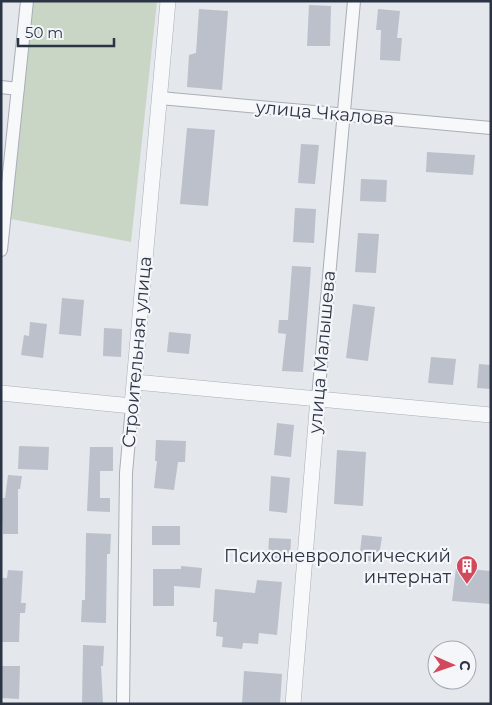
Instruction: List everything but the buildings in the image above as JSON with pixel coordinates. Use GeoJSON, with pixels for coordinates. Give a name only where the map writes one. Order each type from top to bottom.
{"type":"FeatureCollection","features":[{"type":"Feature","properties":{"kind":"street"},"geometry":{"type":"LineString","coordinates":[[1,250],[27,1]]}},
{"type":"Feature","properties":{"kind":"street","name":"Строительная улица"},"geometry":{"type":"LineString","coordinates":[[123,704],[126,473],[168,1]]}},
{"type":"Feature","properties":{"kind":"street","name":"улица Малышева"},"geometry":{"type":"LineString","coordinates":[[293,704],[318,398],[354,1]]}},
{"type":"Feature","properties":{"kind":"street"},"geometry":{"type":"LineString","coordinates":[[1,87],[18,89]]}},
{"type":"Feature","properties":{"kind":"street","name":"улица Чкалова"},"geometry":{"type":"LineString","coordinates":[[160,98],[491,128]]}},
{"type":"Feature","properties":{"kind":"street"},"geometry":{"type":"LineString","coordinates":[[134,382],[491,415]]}},
{"type":"Feature","properties":{"kind":"street"},"geometry":{"type":"LineString","coordinates":[[1,393],[132,406]]}},
{"type":"Feature","properties":{"kind":"green space"},"geometry":{"type":"Polygon","coordinates":[[[33,1],[157,1],[131,242],[11,219],[33,1]]]}},
{"type":"Feature","properties":{"kind":"place","name":"Психоневрологический интернат"},"geometry":{"type":"Point","coordinates":[467,585]}}]}
